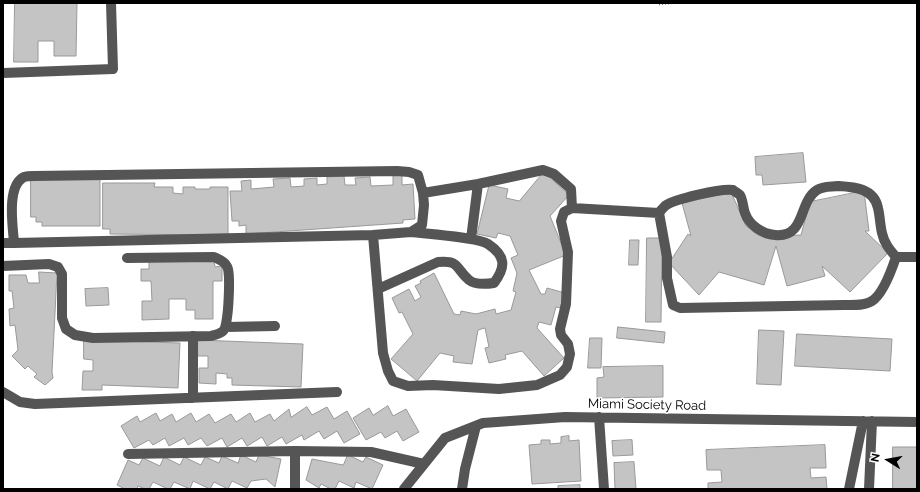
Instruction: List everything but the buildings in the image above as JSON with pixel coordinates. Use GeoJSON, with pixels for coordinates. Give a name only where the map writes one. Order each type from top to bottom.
{"type":"FeatureCollection","features":[{"type":"Feature","properties":{"kind":"street"},"geometry":{"type":"LineString","coordinates":[[3,73],[113,69],[112,3]]}},
{"type":"Feature","properties":{"kind":"street"},"geometry":{"type":"LineString","coordinates":[[423,193],[478,184],[544,170],[554,174],[570,189],[572,208]]}},
{"type":"Feature","properties":{"kind":"street"},"geometry":{"type":"LineString","coordinates":[[14,243],[12,197],[17,184],[24,177],[34,176],[409,172],[418,175],[423,193],[424,205],[422,225],[411,232]]}},
{"type":"Feature","properties":{"kind":"street"},"geometry":{"type":"LineString","coordinates":[[471,240],[478,184]]}},
{"type":"Feature","properties":{"kind":"street"},"geometry":{"type":"LineString","coordinates":[[373,235],[383,353],[392,381],[408,386],[433,385],[493,389],[537,385],[560,375],[568,367],[570,354],[568,344],[561,335],[560,329],[566,304],[568,252],[561,221],[564,212],[572,208],[659,212],[666,206],[677,201],[701,194],[724,190],[734,190],[740,195],[745,214],[755,227],[768,234],[776,235],[790,233],[796,228],[810,198],[817,190],[826,187],[838,186],[854,187],[871,194],[878,206],[882,234],[886,244],[896,257]]}},
{"type":"Feature","properties":{"kind":"street"},"geometry":{"type":"LineString","coordinates":[[659,212],[667,257],[667,278],[670,292],[673,305],[680,308],[863,304],[873,301],[881,290],[888,279],[896,257]]}},
{"type":"Feature","properties":{"kind":"street"},"geometry":{"type":"LineString","coordinates":[[3,243],[373,235],[411,232],[488,243],[502,256],[503,264],[501,274],[494,283],[485,284],[470,281],[455,264],[448,261],[438,262],[378,289]]}},
{"type":"Feature","properties":{"kind":"street"},"geometry":{"type":"LineString","coordinates":[[3,266],[49,264],[58,267],[62,274],[62,318],[66,329],[75,335],[93,338],[211,336],[222,332],[226,327],[228,318],[228,269],[222,260],[214,257],[127,258]]}},
{"type":"Feature","properties":{"kind":"street"},"geometry":{"type":"LineString","coordinates":[[896,257],[917,257]]}},
{"type":"Feature","properties":{"kind":"street"},"geometry":{"type":"LineString","coordinates":[[226,327],[275,326]]}},
{"type":"Feature","properties":{"kind":"street"},"geometry":{"type":"LineString","coordinates":[[193,336],[193,398]]}},
{"type":"Feature","properties":{"kind":"street"},"geometry":{"type":"LineString","coordinates":[[3,392],[20,402],[35,404],[337,392]]}},
{"type":"Feature","properties":{"kind":"street","name":"Miami Society Road"},"geometry":{"type":"LineString","coordinates":[[404,489],[445,438],[483,423],[565,416],[917,422]]}},
{"type":"Feature","properties":{"kind":"street"},"geometry":{"type":"LineString","coordinates":[[599,417],[604,489]]}},
{"type":"Feature","properties":{"kind":"street"},"geometry":{"type":"LineString","coordinates":[[849,489],[867,421]]}},
{"type":"Feature","properties":{"kind":"street"},"geometry":{"type":"LineString","coordinates":[[867,421],[869,489]]}},
{"type":"Feature","properties":{"kind":"street"},"geometry":{"type":"LineString","coordinates":[[462,489],[465,469],[476,426]]}},
{"type":"Feature","properties":{"kind":"street"},"geometry":{"type":"LineString","coordinates":[[128,454],[295,451],[371,452],[424,464]]}},
{"type":"Feature","properties":{"kind":"street"},"geometry":{"type":"LineString","coordinates":[[295,451],[295,489]]}},
{"type":"Feature","properties":{"kind":"path"},"geometry":{"type":"LineString","coordinates":[[659,4],[672,3]]}}]}
